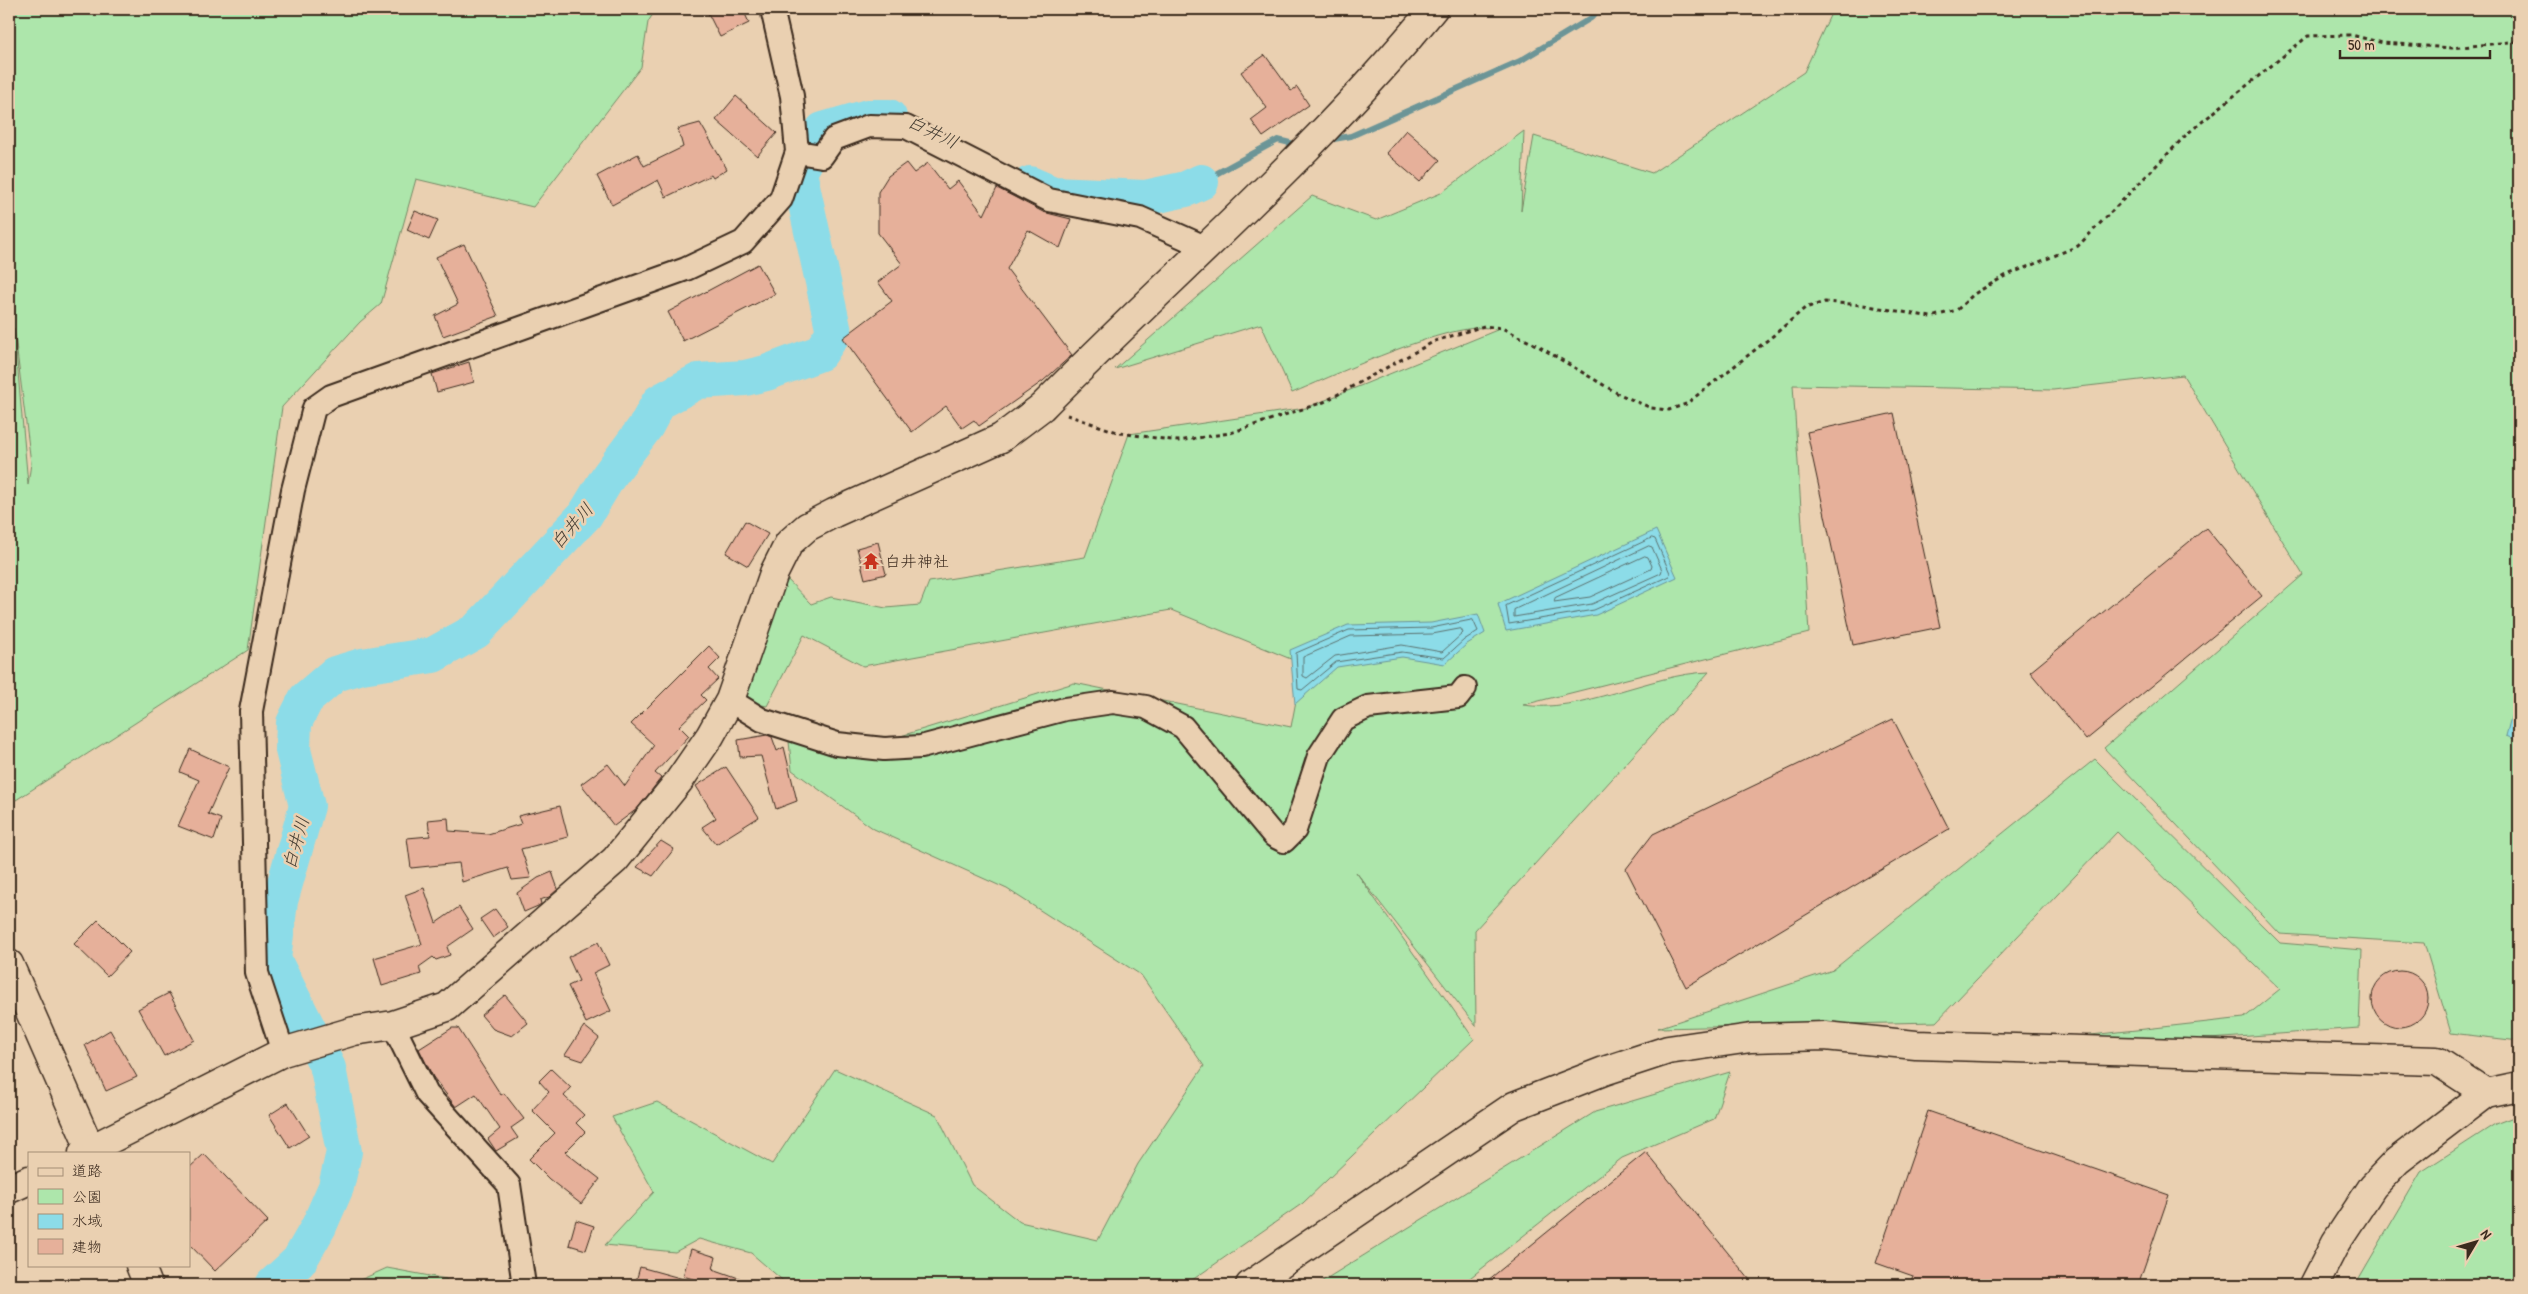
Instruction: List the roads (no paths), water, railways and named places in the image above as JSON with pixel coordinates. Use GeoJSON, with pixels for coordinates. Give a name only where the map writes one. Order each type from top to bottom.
{"type":"FeatureCollection","features":[{"type":"Feature","properties":{"kind":"street"},"geometry":{"type":"LineString","coordinates":[[283,1052],[257,974],[251,711],[293,490],[314,408],[331,396],[686,269],[743,242],[781,199],[797,152],[792,96],[772,9]]}},
{"type":"Feature","properties":{"kind":"street"},"geometry":{"type":"LineString","coordinates":[[9,964],[88,1152],[283,1052],[354,1031],[393,1024],[447,1007],[615,860],[679,781],[730,700],[774,572],[789,543],[807,527],[834,513],[1001,438],[1042,407],[1292,163],[1398,51],[1433,9]]}},
{"type":"Feature","properties":{"kind":"street"},"geometry":{"type":"LineString","coordinates":[[797,152],[822,156],[834,138],[870,126],[906,127],[1049,200],[1140,218],[1205,247]]}},
{"type":"Feature","properties":{"kind":"street"},"geometry":{"type":"LineString","coordinates":[[730,700],[762,720],[837,744],[884,749],[921,747],[1065,709],[1113,702],[1146,707],[1183,727],[1274,836],[1284,841],[1295,830],[1319,756],[1343,718],[1368,707],[1458,697],[1465,688]]}},
{"type":"Feature","properties":{"kind":"street"},"geometry":{"type":"LineString","coordinates":[[393,1024],[427,1094],[509,1185],[524,1285]]}},
{"type":"Feature","properties":{"kind":"street"},"geometry":{"type":"LineString","coordinates":[[1264,1282],[1514,1106],[1604,1071],[1668,1050],[1686,1047],[1751,1038],[1826,1036],[1916,1045],[2437,1062],[2486,1093]]}},
{"type":"Feature","properties":{"kind":"street"},"geometry":{"type":"LineString","coordinates":[[2314,1285],[2336,1242],[2373,1186],[2398,1162],[2486,1093],[2519,1086]]}},
{"type":"Feature","properties":{"kind":"street"},"geometry":{"type":"LineString","coordinates":[[9,1189],[28,1180]]}},
{"type":"Feature","properties":{"kind":"street"},"geometry":{"type":"LineString","coordinates":[[140,1266],[148,1285]]}},
{"type":"Feature","properties":{"kind":"water"},"geometry":{"type":"Polygon","coordinates":[[[1656,530],[1677,577],[1596,615],[1506,631],[1498,604],[1656,530]]]}},
{"type":"Feature","properties":{"kind":"water"},"geometry":{"type":"Polygon","coordinates":[[[1478,614],[1485,633],[1467,644],[1445,664],[1402,657],[1337,667],[1295,704],[1290,650],[1348,625],[1431,623],[1478,614]]]}},
{"type":"Feature","properties":{"kind":"water"},"geometry":{"type":"Polygon","coordinates":[[[2519,687],[2519,741],[2506,736],[2519,687]]]}},
{"type":"Feature","properties":{"kind":"waterway"},"geometry":{"type":"LineString","coordinates":[[1328,140],[1351,136],[1520,61],[1591,18],[1599,9]]}},
{"type":"Feature","properties":{"kind":"waterway","name":"白井川"},"geometry":{"type":"LineString","coordinates":[[273,1285],[299,1261],[319,1226],[336,1187],[344,1152],[328,1068],[273,959],[280,901],[307,806],[293,750],[294,723],[306,699],[335,674],[362,666],[433,655],[476,631],[585,515],[608,477],[646,426],[659,402],[698,381],[745,378],[766,373],[820,353],[834,332],[799,172],[823,130],[868,117],[889,117]]}},
{"type":"Feature","properties":{"kind":"waterway"},"geometry":{"type":"LineString","coordinates":[[1201,182],[1278,140],[1298,145]]}},
{"type":"Feature","properties":{"kind":"waterway","name":"白井川"},"geometry":{"type":"LineString","coordinates":[[1030,184],[1053,194],[1145,198],[1186,189],[1201,182]]}},
{"type":"Feature","properties":{"kind":"place","name":"白井神社"},"geometry":{"type":"Point","coordinates":[871,561]}}]}
